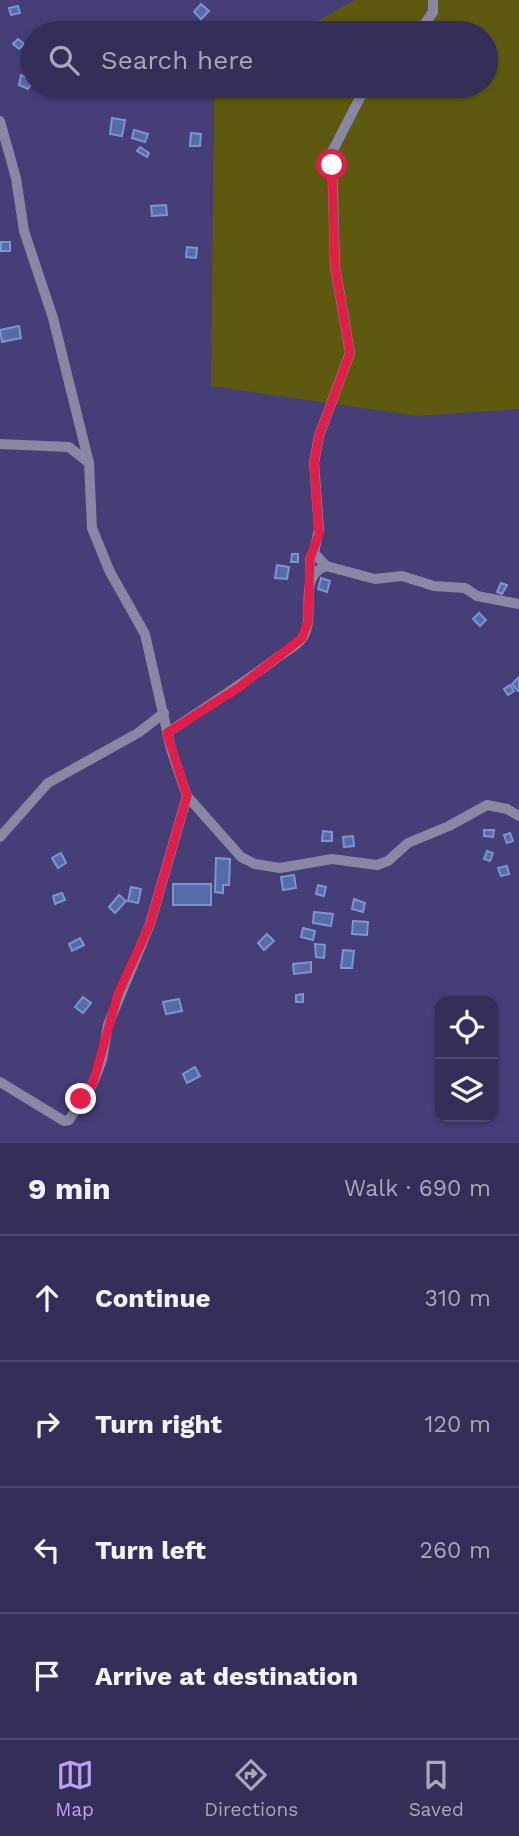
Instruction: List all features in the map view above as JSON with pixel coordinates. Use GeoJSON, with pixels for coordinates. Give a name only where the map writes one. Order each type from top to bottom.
{"type":"FeatureCollection","features":[{"type":"Feature","properties":{"kind":"street"},"geometry":{"type":"LineString","coordinates":[[427,21],[433,12],[433,0]]}},
{"type":"Feature","properties":{"kind":"street"},"geometry":{"type":"LineString","coordinates":[[167,733],[238,688],[302,638],[308,622],[310,559],[319,534],[314,475],[317,449],[350,353],[335,256],[332,152],[360,98]]}},
{"type":"Feature","properties":{"kind":"street"},"geometry":{"type":"LineString","coordinates":[[0,121],[16,178],[24,231],[53,318],[89,463],[92,528],[110,572],[145,634],[167,733],[187,796],[241,857],[255,864],[280,868],[332,859],[377,865],[388,860],[408,843],[449,826],[487,805],[507,809],[519,816]]}},
{"type":"Feature","properties":{"kind":"street"},"geometry":{"type":"LineString","coordinates":[[0,444],[69,447],[89,463]]}},
{"type":"Feature","properties":{"kind":"street"},"geometry":{"type":"LineString","coordinates":[[314,550],[326,566]]}},
{"type":"Feature","properties":{"kind":"street"},"geometry":{"type":"LineString","coordinates":[[310,578],[318,569],[326,566],[375,579],[402,576],[444,587],[465,587],[477,596],[519,604]]}},
{"type":"Feature","properties":{"kind":"street"},"geometry":{"type":"LineString","coordinates":[[0,837],[48,783],[138,733],[164,713]]}},
{"type":"Feature","properties":{"kind":"street"},"geometry":{"type":"LineString","coordinates":[[0,1082],[64,1121],[69,1120],[93,1083],[118,994],[150,924],[187,796]]}},
{"type":"Feature","properties":{"kind":"shaded area"},"geometry":{"type":"Polygon","coordinates":[[[355,0],[519,0],[519,409],[418,416],[211,386],[215,98],[498,98],[498,21],[317,21],[355,0]]]}},
{"type":"Feature","properties":{"kind":"building"},"geometry":{"type":"Polygon","coordinates":[[[201,4],[209,11],[201,19],[194,12],[201,4]]]}},
{"type":"Feature","properties":{"kind":"building"},"geometry":{"type":"Polygon","coordinates":[[[18,6],[20,13],[11,15],[9,8],[18,6]]]}},
{"type":"Feature","properties":{"kind":"building"},"geometry":{"type":"Polygon","coordinates":[[[18,39],[21,47],[19,49],[13,44],[18,39]]]}},
{"type":"Feature","properties":{"kind":"building"},"geometry":{"type":"Polygon","coordinates":[[[112,118],[125,120],[122,136],[110,134],[112,118]]]}},
{"type":"Feature","properties":{"kind":"building"},"geometry":{"type":"Polygon","coordinates":[[[134,130],[148,134],[145,142],[132,138],[134,130]]]}},
{"type":"Feature","properties":{"kind":"building"},"geometry":{"type":"Polygon","coordinates":[[[191,133],[201,134],[200,146],[190,146],[191,133]]]}},
{"type":"Feature","properties":{"kind":"building"},"geometry":{"type":"Polygon","coordinates":[[[140,147],[149,153],[147,157],[137,151],[140,147]]]}},
{"type":"Feature","properties":{"kind":"building"},"geometry":{"type":"Polygon","coordinates":[[[166,205],[167,215],[152,216],[151,206],[166,205]]]}},
{"type":"Feature","properties":{"kind":"building"},"geometry":{"type":"Polygon","coordinates":[[[1,242],[10,242],[10,251],[1,251],[1,242]]]}},
{"type":"Feature","properties":{"kind":"building"},"geometry":{"type":"Polygon","coordinates":[[[187,247],[197,248],[196,258],[186,257],[187,247]]]}},
{"type":"Feature","properties":{"kind":"building"},"geometry":{"type":"Polygon","coordinates":[[[19,326],[21,338],[2,342],[0,330],[19,326]]]}},
{"type":"Feature","properties":{"kind":"building"},"geometry":{"type":"Polygon","coordinates":[[[292,554],[298,554],[298,562],[291,562],[292,554]]]}},
{"type":"Feature","properties":{"kind":"building"},"geometry":{"type":"Polygon","coordinates":[[[277,565],[289,567],[287,579],[275,578],[277,565]]]}},
{"type":"Feature","properties":{"kind":"building"},"geometry":{"type":"Polygon","coordinates":[[[321,578],[330,581],[327,592],[318,589],[321,578]]]}},
{"type":"Feature","properties":{"kind":"building"},"geometry":{"type":"Polygon","coordinates":[[[501,583],[507,585],[502,594],[497,592],[501,583]]]}},
{"type":"Feature","properties":{"kind":"building"},"geometry":{"type":"Polygon","coordinates":[[[479,613],[486,620],[480,626],[473,619],[479,613]]]}},
{"type":"Feature","properties":{"kind":"building"},"geometry":{"type":"Polygon","coordinates":[[[519,677],[519,690],[518,691],[512,684],[519,677]]]}},
{"type":"Feature","properties":{"kind":"building"},"geometry":{"type":"Polygon","coordinates":[[[510,685],[514,691],[508,695],[504,689],[510,685]]]}},
{"type":"Feature","properties":{"kind":"building"},"geometry":{"type":"Polygon","coordinates":[[[484,830],[494,830],[493,837],[484,836],[484,830]]]}},
{"type":"Feature","properties":{"kind":"building"},"geometry":{"type":"Polygon","coordinates":[[[323,831],[332,832],[332,841],[322,841],[323,831]]]}},
{"type":"Feature","properties":{"kind":"building"},"geometry":{"type":"Polygon","coordinates":[[[510,833],[513,841],[507,843],[504,835],[510,833]]]}},
{"type":"Feature","properties":{"kind":"building"},"geometry":{"type":"Polygon","coordinates":[[[353,836],[354,846],[344,847],[343,837],[353,836]]]}},
{"type":"Feature","properties":{"kind":"building"},"geometry":{"type":"Polygon","coordinates":[[[487,851],[493,853],[490,861],[484,859],[487,851]]]}},
{"type":"Feature","properties":{"kind":"building"},"geometry":{"type":"Polygon","coordinates":[[[61,853],[66,863],[58,868],[52,858],[61,853]]]}},
{"type":"Feature","properties":{"kind":"building"},"geometry":{"type":"Polygon","coordinates":[[[216,858],[230,859],[229,885],[223,885],[223,893],[215,892],[216,858]]]}},
{"type":"Feature","properties":{"kind":"building"},"geometry":{"type":"Polygon","coordinates":[[[507,866],[509,874],[501,876],[498,868],[507,866]]]}},
{"type":"Feature","properties":{"kind":"building"},"geometry":{"type":"Polygon","coordinates":[[[294,875],[296,888],[283,890],[281,877],[294,875]]]}},
{"type":"Feature","properties":{"kind":"building"},"geometry":{"type":"Polygon","coordinates":[[[173,884],[211,884],[211,905],[173,905],[173,884]]]}},
{"type":"Feature","properties":{"kind":"building"},"geometry":{"type":"Polygon","coordinates":[[[318,885],[326,887],[324,896],[316,894],[318,885]]]}},
{"type":"Feature","properties":{"kind":"building"},"geometry":{"type":"Polygon","coordinates":[[[131,887],[141,889],[138,903],[128,901],[131,887]]]}},
{"type":"Feature","properties":{"kind":"building"},"geometry":{"type":"Polygon","coordinates":[[[62,893],[65,900],[55,904],[53,896],[62,893]]]}},
{"type":"Feature","properties":{"kind":"building"},"geometry":{"type":"Polygon","coordinates":[[[119,895],[126,901],[115,913],[109,907],[119,895]]]}},
{"type":"Feature","properties":{"kind":"building"},"geometry":{"type":"Polygon","coordinates":[[[354,899],[365,903],[363,912],[352,909],[354,899]]]}},
{"type":"Feature","properties":{"kind":"building"},"geometry":{"type":"Polygon","coordinates":[[[314,912],[333,914],[331,926],[313,923],[314,912]]]}},
{"type":"Feature","properties":{"kind":"building"},"geometry":{"type":"Polygon","coordinates":[[[353,921],[368,922],[367,935],[352,934],[353,921]]]}},
{"type":"Feature","properties":{"kind":"building"},"geometry":{"type":"Polygon","coordinates":[[[303,928],[315,931],[313,940],[301,937],[303,928]]]}},
{"type":"Feature","properties":{"kind":"building"},"geometry":{"type":"Polygon","coordinates":[[[267,934],[274,941],[264,950],[258,943],[267,934]]]}},
{"type":"Feature","properties":{"kind":"building"},"geometry":{"type":"Polygon","coordinates":[[[80,938],[84,945],[72,951],[69,944],[80,938]]]}},
{"type":"Feature","properties":{"kind":"building"},"geometry":{"type":"Polygon","coordinates":[[[315,944],[325,945],[324,958],[316,957],[315,944]]]}},
{"type":"Feature","properties":{"kind":"building"},"geometry":{"type":"Polygon","coordinates":[[[343,950],[354,951],[352,968],[341,968],[343,950]]]}},
{"type":"Feature","properties":{"kind":"building"},"geometry":{"type":"Polygon","coordinates":[[[311,962],[311,972],[294,974],[293,964],[311,962]]]}},
{"type":"Feature","properties":{"kind":"building"},"geometry":{"type":"Polygon","coordinates":[[[303,994],[303,1002],[296,1002],[296,995],[303,994]]]}},
{"type":"Feature","properties":{"kind":"building"},"geometry":{"type":"Polygon","coordinates":[[[83,997],[91,1003],[83,1013],[75,1007],[83,997]]]}},
{"type":"Feature","properties":{"kind":"building"},"geometry":{"type":"Polygon","coordinates":[[[179,999],[182,1011],[166,1014],[163,1002],[179,999]]]}},
{"type":"Feature","properties":{"kind":"building"},"geometry":{"type":"Polygon","coordinates":[[[195,1067],[200,1076],[187,1083],[183,1074],[195,1067]]]}},
{"type":"Feature","properties":{"kind":"route"},"geometry":{"type":"LineString","coordinates":[[81,1099],[93,1083],[102,1060],[108,1025],[118,994],[138,957],[150,924],[187,796],[167,733],[238,688],[302,638],[308,622],[310,559],[319,534],[314,463],[319,436],[332,409],[350,353],[335,266],[332,165]]}}]}
